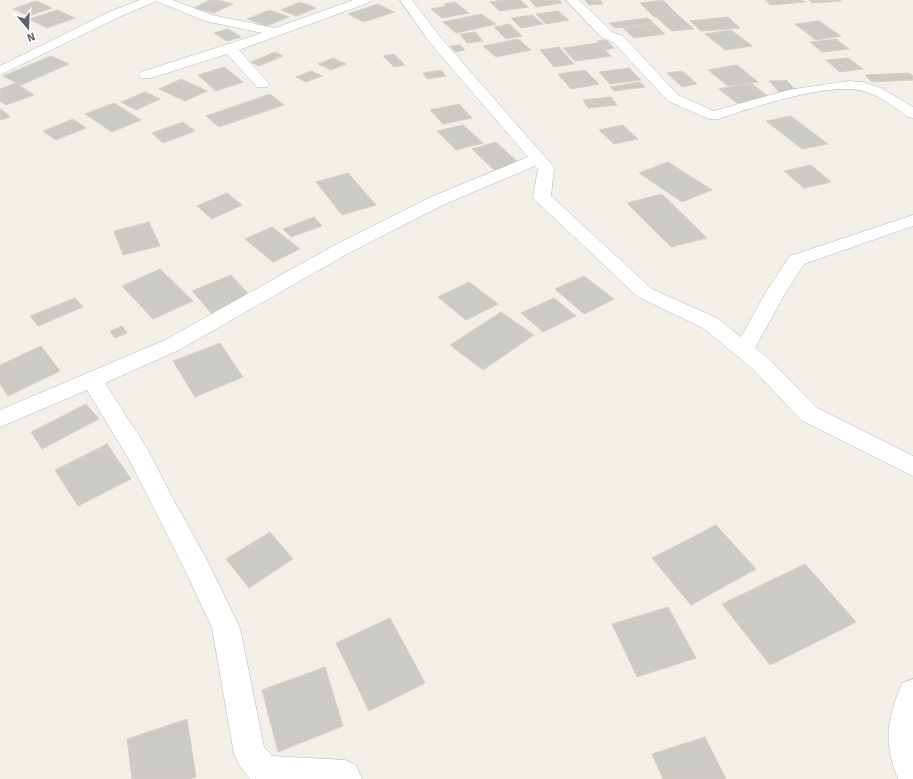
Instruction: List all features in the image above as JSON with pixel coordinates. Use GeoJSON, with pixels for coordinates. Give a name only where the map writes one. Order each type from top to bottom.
{"type":"FeatureCollection","features":[{"type":"Feature","properties":{"kind":"street"},"geometry":{"type":"LineString","coordinates":[[0,71],[113,15],[151,0]]}},
{"type":"Feature","properties":{"kind":"street"},"geometry":{"type":"LineString","coordinates":[[161,0],[209,18],[275,32]]}},
{"type":"Feature","properties":{"kind":"street"},"geometry":{"type":"LineString","coordinates":[[146,75],[230,49],[364,0]]}},
{"type":"Feature","properties":{"kind":"street"},"geometry":{"type":"LineString","coordinates":[[406,0],[436,41],[546,168],[542,197],[644,293],[710,323],[761,364],[809,414],[913,466]]}},
{"type":"Feature","properties":{"kind":"street"},"geometry":{"type":"LineString","coordinates":[[572,0],[607,34],[618,39],[673,98],[708,114],[714,116],[738,106],[835,85],[862,86],[880,94],[913,114]]}},
{"type":"Feature","properties":{"kind":"street"},"geometry":{"type":"LineString","coordinates":[[230,49],[262,84]]}},
{"type":"Feature","properties":{"kind":"street"},"geometry":{"type":"LineString","coordinates":[[0,419],[172,345],[340,250],[432,204],[538,159]]}},
{"type":"Feature","properties":{"kind":"street"},"geometry":{"type":"LineString","coordinates":[[743,350],[776,292],[797,260],[913,220]]}},
{"type":"Feature","properties":{"kind":"street"},"geometry":{"type":"LineString","coordinates":[[90,381],[100,392],[140,457],[164,506],[197,566],[226,628],[250,754],[264,772],[345,776],[346,779]]}},
{"type":"Feature","properties":{"kind":"street"},"geometry":{"type":"LineString","coordinates":[[913,692],[906,712],[903,742],[910,769],[913,771]]}},
{"type":"Feature","properties":{"kind":"building"},"geometry":{"type":"Polygon","coordinates":[[[210,0],[233,4],[214,13],[194,8],[210,0]]]}},
{"type":"Feature","properties":{"kind":"building"},"geometry":{"type":"Polygon","coordinates":[[[501,0],[520,0],[528,7],[500,11],[490,2],[501,0]]]}},
{"type":"Feature","properties":{"kind":"building"},"geometry":{"type":"Polygon","coordinates":[[[530,0],[558,0],[562,3],[536,7],[530,0]]]}},
{"type":"Feature","properties":{"kind":"building"},"geometry":{"type":"Polygon","coordinates":[[[585,0],[600,0],[603,4],[589,5],[585,0]]]}},
{"type":"Feature","properties":{"kind":"building"},"geometry":{"type":"Polygon","coordinates":[[[663,0],[678,15],[654,17],[640,3],[663,0]]]}},
{"type":"Feature","properties":{"kind":"building"},"geometry":{"type":"Polygon","coordinates":[[[765,0],[802,0],[805,2],[771,5],[765,0]]]}},
{"type":"Feature","properties":{"kind":"building"},"geometry":{"type":"Polygon","coordinates":[[[809,0],[840,0],[841,1],[812,3],[809,0]]]}},
{"type":"Feature","properties":{"kind":"building"},"geometry":{"type":"Polygon","coordinates":[[[36,1],[52,8],[29,16],[13,9],[36,1]]]}},
{"type":"Feature","properties":{"kind":"building"},"geometry":{"type":"Polygon","coordinates":[[[300,2],[316,8],[297,16],[281,10],[300,2]]]}},
{"type":"Feature","properties":{"kind":"building"},"geometry":{"type":"Polygon","coordinates":[[[455,2],[469,13],[442,18],[431,9],[446,6],[444,4],[455,2]]]}},
{"type":"Feature","properties":{"kind":"building"},"geometry":{"type":"Polygon","coordinates":[[[378,4],[394,12],[364,22],[348,14],[378,4]]]}},
{"type":"Feature","properties":{"kind":"building"},"geometry":{"type":"Polygon","coordinates":[[[57,10],[75,18],[47,28],[29,19],[57,10]]]}},
{"type":"Feature","properties":{"kind":"building"},"geometry":{"type":"Polygon","coordinates":[[[269,10],[289,17],[266,26],[247,19],[269,10]]]}},
{"type":"Feature","properties":{"kind":"building"},"geometry":{"type":"Polygon","coordinates":[[[558,11],[569,20],[546,24],[536,14],[558,11]]]}},
{"type":"Feature","properties":{"kind":"building"},"geometry":{"type":"Polygon","coordinates":[[[481,14],[496,24],[456,33],[443,22],[481,14]]]}},
{"type":"Feature","properties":{"kind":"building"},"geometry":{"type":"Polygon","coordinates":[[[532,15],[543,24],[521,28],[511,18],[532,15]]]}},
{"type":"Feature","properties":{"kind":"building"},"geometry":{"type":"Polygon","coordinates":[[[678,15],[694,29],[672,31],[656,17],[678,15]]]}},
{"type":"Feature","properties":{"kind":"building"},"geometry":{"type":"Polygon","coordinates":[[[728,17],[740,28],[701,31],[690,21],[728,17]]]}},
{"type":"Feature","properties":{"kind":"building"},"geometry":{"type":"Polygon","coordinates":[[[648,18],[654,24],[615,28],[609,23],[648,18]]]}},
{"type":"Feature","properties":{"kind":"building"},"geometry":{"type":"Polygon","coordinates":[[[819,21],[841,36],[816,40],[795,24],[819,21]]]}},
{"type":"Feature","properties":{"kind":"building"},"geometry":{"type":"Polygon","coordinates":[[[509,24],[522,36],[506,39],[494,27],[509,24]]]}},
{"type":"Feature","properties":{"kind":"building"},"geometry":{"type":"Polygon","coordinates":[[[654,24],[665,34],[634,38],[623,28],[654,24]]]}},
{"type":"Feature","properties":{"kind":"building"},"geometry":{"type":"Polygon","coordinates":[[[228,29],[241,37],[227,41],[214,33],[228,29]]]}},
{"type":"Feature","properties":{"kind":"building"},"geometry":{"type":"Polygon","coordinates":[[[731,30],[752,46],[725,50],[705,34],[731,30]]]}},
{"type":"Feature","properties":{"kind":"building"},"geometry":{"type":"Polygon","coordinates":[[[475,32],[483,41],[467,43],[460,34],[475,32]]]}},
{"type":"Feature","properties":{"kind":"building"},"geometry":{"type":"Polygon","coordinates":[[[518,39],[531,50],[496,57],[483,46],[518,39]]]}},
{"type":"Feature","properties":{"kind":"building"},"geometry":{"type":"Polygon","coordinates":[[[836,39],[849,49],[822,52],[810,42],[836,39]]]}},
{"type":"Feature","properties":{"kind":"building"},"geometry":{"type":"Polygon","coordinates":[[[606,40],[614,48],[605,50],[597,41],[606,40]]]}},
{"type":"Feature","properties":{"kind":"building"},"geometry":{"type":"Polygon","coordinates":[[[598,43],[611,56],[575,61],[563,48],[598,43]]]}},
{"type":"Feature","properties":{"kind":"building"},"geometry":{"type":"Polygon","coordinates":[[[460,45],[465,50],[455,52],[450,46],[460,45]]]}},
{"type":"Feature","properties":{"kind":"building"},"geometry":{"type":"Polygon","coordinates":[[[559,47],[574,64],[554,67],[540,50],[559,47]]]}},
{"type":"Feature","properties":{"kind":"building"},"geometry":{"type":"Polygon","coordinates":[[[275,52],[283,56],[259,66],[251,62],[275,52]]]}},
{"type":"Feature","properties":{"kind":"building"},"geometry":{"type":"Polygon","coordinates":[[[394,54],[405,65],[394,67],[383,56],[394,54]]]}},
{"type":"Feature","properties":{"kind":"building"},"geometry":{"type":"Polygon","coordinates":[[[51,56],[69,64],[21,85],[3,76],[51,56]]]}},
{"type":"Feature","properties":{"kind":"building"},"geometry":{"type":"Polygon","coordinates":[[[333,58],[346,64],[331,70],[318,64],[333,58]]]}},
{"type":"Feature","properties":{"kind":"building"},"geometry":{"type":"Polygon","coordinates":[[[848,58],[863,69],[840,72],[826,60],[848,58]]]}},
{"type":"Feature","properties":{"kind":"building"},"geometry":{"type":"Polygon","coordinates":[[[737,65],[758,82],[728,86],[708,70],[737,65]]]}},
{"type":"Feature","properties":{"kind":"building"},"geometry":{"type":"Polygon","coordinates":[[[224,67],[243,82],[216,91],[198,75],[224,67]]]}},
{"type":"Feature","properties":{"kind":"building"},"geometry":{"type":"Polygon","coordinates":[[[629,68],[641,80],[610,84],[599,72],[629,68]]]}},
{"type":"Feature","properties":{"kind":"building"},"geometry":{"type":"Polygon","coordinates":[[[441,70],[446,76],[427,79],[423,73],[441,70]]]}},
{"type":"Feature","properties":{"kind":"building"},"geometry":{"type":"Polygon","coordinates":[[[585,70],[599,84],[571,89],[558,74],[585,70]]]}},
{"type":"Feature","properties":{"kind":"building"},"geometry":{"type":"Polygon","coordinates":[[[311,71],[322,76],[306,82],[296,77],[311,71]]]}},
{"type":"Feature","properties":{"kind":"building"},"geometry":{"type":"Polygon","coordinates":[[[682,71],[697,84],[682,87],[667,73],[682,71]]]}},
{"type":"Feature","properties":{"kind":"building"},"geometry":{"type":"Polygon","coordinates":[[[909,73],[913,76],[913,80],[872,82],[865,75],[909,73]]]}},
{"type":"Feature","properties":{"kind":"building"},"geometry":{"type":"Polygon","coordinates":[[[181,79],[207,91],[185,101],[159,89],[181,79]]]}},
{"type":"Feature","properties":{"kind":"building"},"geometry":{"type":"Polygon","coordinates":[[[786,80],[797,91],[780,93],[769,81],[786,80]]]}},
{"type":"Feature","properties":{"kind":"building"},"geometry":{"type":"Polygon","coordinates":[[[640,82],[645,87],[615,91],[610,87],[640,82]]]}},
{"type":"Feature","properties":{"kind":"building"},"geometry":{"type":"Polygon","coordinates":[[[16,83],[34,95],[6,105],[0,101],[0,89],[16,83]]]}},
{"type":"Feature","properties":{"kind":"building"},"geometry":{"type":"Polygon","coordinates":[[[751,83],[770,98],[738,104],[719,89],[751,83]]]}},
{"type":"Feature","properties":{"kind":"building"},"geometry":{"type":"Polygon","coordinates":[[[145,92],[160,99],[136,110],[121,102],[145,92]]]}},
{"type":"Feature","properties":{"kind":"building"},"geometry":{"type":"Polygon","coordinates":[[[270,94],[284,105],[219,127],[206,116],[270,94]]]}},
{"type":"Feature","properties":{"kind":"building"},"geometry":{"type":"Polygon","coordinates":[[[611,97],[617,105],[588,108],[583,100],[611,97]]]}},
{"type":"Feature","properties":{"kind":"building"},"geometry":{"type":"Polygon","coordinates":[[[114,103],[141,120],[112,132],[85,114],[114,103]]]}},
{"type":"Feature","properties":{"kind":"building"},"geometry":{"type":"Polygon","coordinates":[[[459,104],[472,118],[443,124],[430,110],[459,104]]]}},
{"type":"Feature","properties":{"kind":"building"},"geometry":{"type":"Polygon","coordinates":[[[0,108],[10,117],[0,120],[0,108]]]}},
{"type":"Feature","properties":{"kind":"building"},"geometry":{"type":"Polygon","coordinates":[[[791,116],[828,144],[802,149],[766,121],[791,116]]]}},
{"type":"Feature","properties":{"kind":"building"},"geometry":{"type":"Polygon","coordinates":[[[73,119],[86,128],[56,140],[43,131],[73,119]]]}},
{"type":"Feature","properties":{"kind":"building"},"geometry":{"type":"Polygon","coordinates":[[[183,122],[195,131],[163,143],[152,133],[183,122]]]}},
{"type":"Feature","properties":{"kind":"building"},"geometry":{"type":"Polygon","coordinates":[[[463,125],[483,143],[456,150],[437,131],[463,125]]]}},
{"type":"Feature","properties":{"kind":"building"},"geometry":{"type":"Polygon","coordinates":[[[623,125],[638,139],[614,144],[599,130],[623,125]]]}},
{"type":"Feature","properties":{"kind":"building"},"geometry":{"type":"Polygon","coordinates":[[[496,142],[519,163],[494,170],[472,149],[496,142]]]}},
{"type":"Feature","properties":{"kind":"building"},"geometry":{"type":"Polygon","coordinates":[[[668,162],[712,190],[682,202],[639,173],[668,162]]]}},
{"type":"Feature","properties":{"kind":"building"},"geometry":{"type":"Polygon","coordinates":[[[811,165],[831,182],[804,188],[784,171],[811,165]]]}},
{"type":"Feature","properties":{"kind":"building"},"geometry":{"type":"Polygon","coordinates":[[[348,173],[376,205],[342,215],[316,182],[348,173]]]}},
{"type":"Feature","properties":{"kind":"building"},"geometry":{"type":"Polygon","coordinates":[[[227,193],[242,205],[212,219],[197,206],[227,193]]]}},
{"type":"Feature","properties":{"kind":"building"},"geometry":{"type":"Polygon","coordinates":[[[662,194],[707,238],[671,247],[627,203],[662,194]]]}},
{"type":"Feature","properties":{"kind":"building"},"geometry":{"type":"Polygon","coordinates":[[[314,217],[322,226],[291,237],[283,229],[314,217]]]}},
{"type":"Feature","properties":{"kind":"building"},"geometry":{"type":"Polygon","coordinates":[[[149,222],[160,246],[123,255],[114,231],[149,222]]]}},
{"type":"Feature","properties":{"kind":"building"},"geometry":{"type":"Polygon","coordinates":[[[272,227],[300,249],[273,262],[245,239],[272,227]]]}},
{"type":"Feature","properties":{"kind":"building"},"geometry":{"type":"Polygon","coordinates":[[[160,269],[193,301],[153,319],[122,286],[160,269]]]}},
{"type":"Feature","properties":{"kind":"building"},"geometry":{"type":"Polygon","coordinates":[[[231,275],[252,298],[213,315],[192,291],[231,275]]]}},
{"type":"Feature","properties":{"kind":"building"},"geometry":{"type":"Polygon","coordinates":[[[584,276],[614,299],[584,314],[555,289],[584,276]]]}},
{"type":"Feature","properties":{"kind":"building"},"geometry":{"type":"Polygon","coordinates":[[[469,282],[498,304],[466,320],[438,297],[469,282]]]}},
{"type":"Feature","properties":{"kind":"building"},"geometry":{"type":"Polygon","coordinates":[[[75,298],[83,307],[38,326],[30,316],[75,298]]]}},
{"type":"Feature","properties":{"kind":"building"},"geometry":{"type":"Polygon","coordinates":[[[554,298],[576,316],[543,332],[521,313],[554,298]]]}},
{"type":"Feature","properties":{"kind":"building"},"geometry":{"type":"Polygon","coordinates":[[[501,312],[534,335],[483,370],[450,345],[501,312]]]}},
{"type":"Feature","properties":{"kind":"building"},"geometry":{"type":"Polygon","coordinates":[[[122,326],[127,333],[115,338],[110,331],[122,326]]]}},
{"type":"Feature","properties":{"kind":"building"},"geometry":{"type":"Polygon","coordinates":[[[220,343],[243,377],[195,397],[173,361],[220,343]]]}},
{"type":"Feature","properties":{"kind":"building"},"geometry":{"type":"Polygon","coordinates":[[[41,346],[60,371],[8,396],[0,384],[0,365],[41,346]]]}},
{"type":"Feature","properties":{"kind":"building"},"geometry":{"type":"Polygon","coordinates":[[[86,404],[99,419],[42,449],[31,432],[86,404]]]}},
{"type":"Feature","properties":{"kind":"building"},"geometry":{"type":"Polygon","coordinates":[[[107,444],[131,479],[78,506],[55,470],[107,444]]]}},
{"type":"Feature","properties":{"kind":"building"},"geometry":{"type":"Polygon","coordinates":[[[716,525],[756,569],[691,605],[652,558],[716,525]]]}},
{"type":"Feature","properties":{"kind":"building"},"geometry":{"type":"Polygon","coordinates":[[[270,532],[293,559],[249,588],[226,559],[270,532]]]}},
{"type":"Feature","properties":{"kind":"building"},"geometry":{"type":"Polygon","coordinates":[[[805,564],[856,622],[770,665],[722,604],[805,564]]]}},
{"type":"Feature","properties":{"kind":"building"},"geometry":{"type":"Polygon","coordinates":[[[668,607],[696,658],[637,677],[612,624],[668,607]]]}},
{"type":"Feature","properties":{"kind":"building"},"geometry":{"type":"Polygon","coordinates":[[[390,618],[425,683],[369,711],[336,643],[390,618]]]}},
{"type":"Feature","properties":{"kind":"building"},"geometry":{"type":"Polygon","coordinates":[[[325,667],[343,726],[278,752],[262,690],[325,667]]]}},
{"type":"Feature","properties":{"kind":"building"},"geometry":{"type":"Polygon","coordinates":[[[187,719],[196,777],[190,779],[132,779],[127,739],[187,719]]]}},
{"type":"Feature","properties":{"kind":"building"},"geometry":{"type":"Polygon","coordinates":[[[705,737],[726,779],[663,779],[652,754],[705,737]]]}}]}
